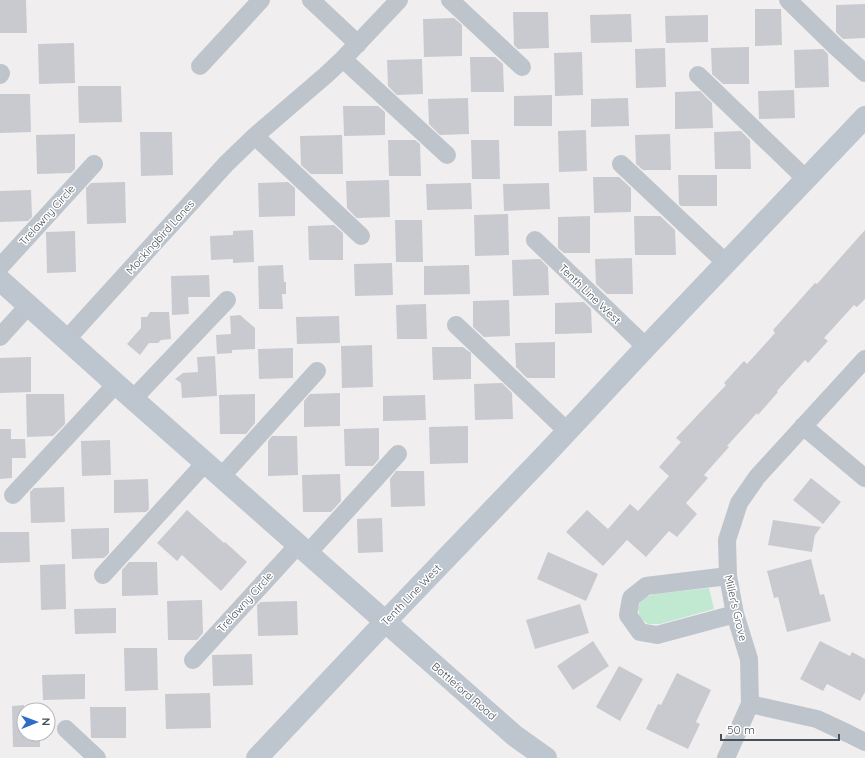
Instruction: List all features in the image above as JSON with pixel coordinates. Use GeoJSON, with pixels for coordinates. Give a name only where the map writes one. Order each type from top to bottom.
{"type":"FeatureCollection","features":[{"type":"Feature","properties":{"kind":"street"},"geometry":{"type":"LineString","coordinates":[[200,66],[261,0]]}},
{"type":"Feature","properties":{"kind":"street"},"geometry":{"type":"LineString","coordinates":[[311,0],[358,44]]}},
{"type":"Feature","properties":{"kind":"street","name":"Mockingbird Lanes"},"geometry":{"type":"LineString","coordinates":[[66,340],[226,164],[255,136],[321,80],[358,44],[399,0]]}},
{"type":"Feature","properties":{"kind":"street"},"geometry":{"type":"LineString","coordinates":[[450,0],[522,67]]}},
{"type":"Feature","properties":{"kind":"street"},"geometry":{"type":"LineString","coordinates":[[788,0],[865,73]]}},
{"type":"Feature","properties":{"kind":"street"},"geometry":{"type":"LineString","coordinates":[[343,59],[447,155]]}},
{"type":"Feature","properties":{"kind":"street"},"geometry":{"type":"LineString","coordinates":[[698,75],[806,179]]}},
{"type":"Feature","properties":{"kind":"street","name":"Tenth Line West"},"geometry":{"type":"LineString","coordinates":[[257,758],[865,117]]}},
{"type":"Feature","properties":{"kind":"street"},"geometry":{"type":"LineString","coordinates":[[255,136],[361,236]]}},
{"type":"Feature","properties":{"kind":"street","name":"Trelawny Circle"},"geometry":{"type":"LineString","coordinates":[[0,267],[94,164]]}},
{"type":"Feature","properties":{"kind":"street"},"geometry":{"type":"LineString","coordinates":[[621,164],[726,263]]}},
{"type":"Feature","properties":{"kind":"street","name":"Tenth Line West"},"geometry":{"type":"LineString","coordinates":[[535,240],[646,347]]}},
{"type":"Feature","properties":{"kind":"street"},"geometry":{"type":"LineString","coordinates":[[0,280],[385,622]]}},
{"type":"Feature","properties":{"kind":"street"},"geometry":{"type":"LineString","coordinates":[[133,399],[228,300]]}},
{"type":"Feature","properties":{"kind":"street"},"geometry":{"type":"LineString","coordinates":[[0,337],[28,306]]}},
{"type":"Feature","properties":{"kind":"street"},"geometry":{"type":"LineString","coordinates":[[456,325],[567,432]]}},
{"type":"Feature","properties":{"kind":"street","name":"Miller's Grove"},"geometry":{"type":"LineString","coordinates":[[726,758],[750,704],[749,659],[735,614],[728,576],[727,540],[739,502],[757,477],[865,359]]}},
{"type":"Feature","properties":{"kind":"street"},"geometry":{"type":"LineString","coordinates":[[103,575],[317,371]]}},
{"type":"Feature","properties":{"kind":"street"},"geometry":{"type":"LineString","coordinates":[[13,495],[116,384]]}},
{"type":"Feature","properties":{"kind":"street"},"geometry":{"type":"LineString","coordinates":[[803,426],[865,478]]}},
{"type":"Feature","properties":{"kind":"street","name":"Trelawny Circle"},"geometry":{"type":"LineString","coordinates":[[193,660],[398,454]]}},
{"type":"Feature","properties":{"kind":"street"},"geometry":{"type":"LineString","coordinates":[[728,576],[646,586],[631,598],[628,615],[640,632],[657,635],[735,614]]}},
{"type":"Feature","properties":{"kind":"street","name":"Battleford Road"},"geometry":{"type":"LineString","coordinates":[[385,622],[515,736],[546,758]]}},
{"type":"Feature","properties":{"kind":"street"},"geometry":{"type":"LineString","coordinates":[[750,704],[817,719],[865,742]]}},
{"type":"Feature","properties":{"kind":"street"},"geometry":{"type":"LineString","coordinates":[[66,729],[97,758]]}},
{"type":"Feature","properties":{"kind":"green space"},"geometry":{"type":"Polygon","coordinates":[[[709,588],[714,609],[660,624],[648,624],[640,618],[638,608],[642,598],[655,594],[709,588]]]}},
{"type":"Feature","properties":{"kind":"building"},"geometry":{"type":"Polygon","coordinates":[[[0,0],[26,0],[27,33],[0,33],[0,0]]]}},
{"type":"Feature","properties":{"kind":"building"},"geometry":{"type":"Polygon","coordinates":[[[865,4],[865,38],[843,39],[836,32],[836,5],[865,4]]]}},
{"type":"Feature","properties":{"kind":"building"},"geometry":{"type":"Polygon","coordinates":[[[755,9],[781,9],[782,45],[755,46],[755,9]]]}},
{"type":"Feature","properties":{"kind":"building"},"geometry":{"type":"Polygon","coordinates":[[[513,12],[548,12],[549,48],[518,49],[514,45],[513,12]]]}},
{"type":"Feature","properties":{"kind":"building"},"geometry":{"type":"Polygon","coordinates":[[[631,14],[632,42],[591,43],[590,15],[631,14]]]}},
{"type":"Feature","properties":{"kind":"building"},"geometry":{"type":"Polygon","coordinates":[[[708,15],[708,42],[666,43],[665,16],[708,15]]]}},
{"type":"Feature","properties":{"kind":"building"},"geometry":{"type":"Polygon","coordinates":[[[454,18],[462,25],[462,56],[424,57],[423,19],[454,18]]]}},
{"type":"Feature","properties":{"kind":"building"},"geometry":{"type":"Polygon","coordinates":[[[74,43],[75,83],[39,84],[38,44],[74,43]]]}},
{"type":"Feature","properties":{"kind":"building"},"geometry":{"type":"Polygon","coordinates":[[[749,47],[749,84],[723,84],[712,74],[711,48],[749,47]]]}},
{"type":"Feature","properties":{"kind":"building"},"geometry":{"type":"Polygon","coordinates":[[[665,48],[666,87],[636,88],[635,49],[665,48]]]}},
{"type":"Feature","properties":{"kind":"building"},"geometry":{"type":"Polygon","coordinates":[[[823,49],[828,54],[829,87],[795,88],[794,50],[823,49]]]}},
{"type":"Feature","properties":{"kind":"building"},"geometry":{"type":"Polygon","coordinates":[[[582,52],[583,95],[555,96],[554,53],[582,52]]]}},
{"type":"Feature","properties":{"kind":"building"},"geometry":{"type":"Polygon","coordinates":[[[470,57],[495,57],[503,64],[504,92],[471,92],[470,57]]]}},
{"type":"Feature","properties":{"kind":"building"},"geometry":{"type":"Polygon","coordinates":[[[422,59],[423,94],[397,95],[388,86],[387,60],[422,59]]]}},
{"type":"Feature","properties":{"kind":"building"},"geometry":{"type":"Polygon","coordinates":[[[78,86],[121,86],[122,122],[79,123],[78,86]]]}},
{"type":"Feature","properties":{"kind":"building"},"geometry":{"type":"Polygon","coordinates":[[[794,90],[795,118],[759,119],[758,91],[794,90]]]}},
{"type":"Feature","properties":{"kind":"building"},"geometry":{"type":"Polygon","coordinates":[[[700,91],[712,103],[713,128],[675,129],[675,92],[700,91]]]}},
{"type":"Feature","properties":{"kind":"building"},"geometry":{"type":"Polygon","coordinates":[[[0,94],[30,94],[31,132],[0,133],[0,94]]]}},
{"type":"Feature","properties":{"kind":"building"},"geometry":{"type":"Polygon","coordinates":[[[552,95],[552,126],[514,126],[514,96],[552,95]]]}},
{"type":"Feature","properties":{"kind":"building"},"geometry":{"type":"Polygon","coordinates":[[[468,98],[469,134],[440,135],[429,124],[428,99],[468,98]]]}},
{"type":"Feature","properties":{"kind":"building"},"geometry":{"type":"Polygon","coordinates":[[[628,98],[629,126],[591,127],[591,99],[628,98]]]}},
{"type":"Feature","properties":{"kind":"building"},"geometry":{"type":"Polygon","coordinates":[[[343,106],[378,106],[385,112],[385,135],[344,136],[343,106]]]}},
{"type":"Feature","properties":{"kind":"building"},"geometry":{"type":"Polygon","coordinates":[[[586,130],[587,171],[559,172],[558,131],[586,130]]]}},
{"type":"Feature","properties":{"kind":"building"},"geometry":{"type":"Polygon","coordinates":[[[741,131],[750,140],[751,169],[715,169],[714,132],[741,131]]]}},
{"type":"Feature","properties":{"kind":"building"},"geometry":{"type":"Polygon","coordinates":[[[140,132],[172,132],[173,175],[141,176],[140,132]]]}},
{"type":"Feature","properties":{"kind":"building"},"geometry":{"type":"Polygon","coordinates":[[[75,134],[75,169],[71,173],[37,174],[36,135],[75,134]]]}},
{"type":"Feature","properties":{"kind":"building"},"geometry":{"type":"Polygon","coordinates":[[[670,134],[671,170],[643,170],[636,164],[635,135],[670,134]]]}},
{"type":"Feature","properties":{"kind":"building"},"geometry":{"type":"Polygon","coordinates":[[[342,135],[343,174],[311,174],[301,165],[300,136],[342,135]]]}},
{"type":"Feature","properties":{"kind":"building"},"geometry":{"type":"Polygon","coordinates":[[[388,140],[415,140],[420,144],[421,176],[389,176],[388,140]]]}},
{"type":"Feature","properties":{"kind":"building"},"geometry":{"type":"Polygon","coordinates":[[[471,140],[499,140],[500,179],[472,179],[471,140]]]}},
{"type":"Feature","properties":{"kind":"building"},"geometry":{"type":"Polygon","coordinates":[[[678,175],[717,175],[717,206],[681,206],[679,204],[678,175]]]}},
{"type":"Feature","properties":{"kind":"building"},"geometry":{"type":"Polygon","coordinates":[[[593,177],[619,177],[631,188],[631,212],[594,213],[593,177]]]}},
{"type":"Feature","properties":{"kind":"building"},"geometry":{"type":"Polygon","coordinates":[[[389,180],[390,217],[357,218],[347,208],[346,181],[389,180]]]}},
{"type":"Feature","properties":{"kind":"building"},"geometry":{"type":"Polygon","coordinates":[[[125,182],[126,223],[87,224],[86,188],[91,183],[125,182]]]}},
{"type":"Feature","properties":{"kind":"building"},"geometry":{"type":"Polygon","coordinates":[[[288,182],[295,188],[295,216],[259,217],[258,183],[288,182]]]}},
{"type":"Feature","properties":{"kind":"building"},"geometry":{"type":"Polygon","coordinates":[[[471,183],[472,209],[427,210],[426,184],[471,183]]]}},
{"type":"Feature","properties":{"kind":"building"},"geometry":{"type":"Polygon","coordinates":[[[549,183],[550,209],[504,211],[503,184],[549,183]]]}},
{"type":"Feature","properties":{"kind":"building"},"geometry":{"type":"Polygon","coordinates":[[[31,190],[32,217],[28,221],[0,222],[0,191],[31,190]]]}},
{"type":"Feature","properties":{"kind":"building"},"geometry":{"type":"Polygon","coordinates":[[[508,214],[509,255],[475,256],[474,215],[508,214]]]}},
{"type":"Feature","properties":{"kind":"building"},"geometry":{"type":"Polygon","coordinates":[[[590,216],[590,253],[564,253],[558,248],[558,217],[590,216]]]}},
{"type":"Feature","properties":{"kind":"building"},"geometry":{"type":"Polygon","coordinates":[[[634,216],[660,216],[675,230],[676,255],[635,255],[634,216]]]}},
{"type":"Feature","properties":{"kind":"building"},"geometry":{"type":"Polygon","coordinates":[[[395,220],[422,220],[423,262],[396,262],[395,220]]]}},
{"type":"Feature","properties":{"kind":"building"},"geometry":{"type":"Polygon","coordinates":[[[334,225],[343,233],[343,260],[309,260],[308,226],[334,225]]]}},
{"type":"Feature","properties":{"kind":"building"},"geometry":{"type":"Polygon","coordinates":[[[253,230],[254,262],[233,263],[233,259],[211,260],[210,236],[233,235],[233,231],[253,230]]]}},
{"type":"Feature","properties":{"kind":"building"},"geometry":{"type":"Polygon","coordinates":[[[865,230],[865,299],[857,307],[854,305],[824,338],[828,341],[808,363],[805,360],[758,415],[757,413],[727,446],[729,447],[704,475],[708,478],[686,503],[697,514],[677,537],[669,531],[646,557],[627,540],[603,566],[566,532],[587,510],[608,529],[630,504],[638,511],[669,476],[659,467],[681,442],[676,438],[726,385],[724,383],[744,361],[747,364],[775,333],[773,330],[815,283],[817,284],[865,230]]]}},
{"type":"Feature","properties":{"kind":"building"},"geometry":{"type":"Polygon","coordinates":[[[75,231],[76,272],[47,273],[46,232],[75,231]]]}},
{"type":"Feature","properties":{"kind":"building"},"geometry":{"type":"Polygon","coordinates":[[[632,258],[633,294],[607,294],[596,284],[595,259],[632,258]]]}},
{"type":"Feature","properties":{"kind":"building"},"geometry":{"type":"Polygon","coordinates":[[[540,259],[548,267],[549,295],[513,296],[512,260],[540,259]]]}},
{"type":"Feature","properties":{"kind":"building"},"geometry":{"type":"Polygon","coordinates":[[[392,263],[393,295],[355,296],[354,264],[392,263]]]}},
{"type":"Feature","properties":{"kind":"building"},"geometry":{"type":"Polygon","coordinates":[[[283,265],[284,282],[286,282],[286,294],[282,294],[283,309],[259,309],[258,266],[283,265]]]}},
{"type":"Feature","properties":{"kind":"building"},"geometry":{"type":"Polygon","coordinates":[[[469,265],[470,294],[424,295],[424,266],[469,265]]]}},
{"type":"Feature","properties":{"kind":"building"},"geometry":{"type":"Polygon","coordinates":[[[209,275],[210,297],[188,297],[189,314],[172,315],[171,276],[209,275]]]}},
{"type":"Feature","properties":{"kind":"building"},"geometry":{"type":"Polygon","coordinates":[[[509,300],[510,336],[484,337],[473,327],[473,301],[509,300]]]}},
{"type":"Feature","properties":{"kind":"building"},"geometry":{"type":"Polygon","coordinates":[[[584,302],[591,309],[592,333],[555,334],[555,303],[584,302]]]}},
{"type":"Feature","properties":{"kind":"building"},"geometry":{"type":"Polygon","coordinates":[[[426,304],[427,339],[397,339],[396,305],[426,304]]]}},
{"type":"Feature","properties":{"kind":"building"},"geometry":{"type":"Polygon","coordinates":[[[150,312],[169,312],[171,339],[161,340],[158,343],[149,343],[140,355],[127,344],[141,328],[141,317],[147,317],[150,312]]]}},
{"type":"Feature","properties":{"kind":"building"},"geometry":{"type":"Polygon","coordinates":[[[240,315],[255,328],[255,349],[232,350],[232,353],[217,354],[216,335],[231,334],[230,316],[240,315]]]}},
{"type":"Feature","properties":{"kind":"building"},"geometry":{"type":"Polygon","coordinates":[[[339,316],[340,343],[297,344],[296,317],[339,316]]]}},
{"type":"Feature","properties":{"kind":"building"},"geometry":{"type":"Polygon","coordinates":[[[555,342],[555,378],[527,378],[516,367],[515,343],[555,342]]]}},
{"type":"Feature","properties":{"kind":"building"},"geometry":{"type":"Polygon","coordinates":[[[372,345],[373,387],[342,388],[341,346],[372,345]]]}},
{"type":"Feature","properties":{"kind":"building"},"geometry":{"type":"Polygon","coordinates":[[[432,347],[463,347],[471,353],[471,379],[433,380],[432,347]]]}},
{"type":"Feature","properties":{"kind":"building"},"geometry":{"type":"Polygon","coordinates":[[[293,348],[293,378],[259,379],[258,349],[293,348]]]}},
{"type":"Feature","properties":{"kind":"building"},"geometry":{"type":"Polygon","coordinates":[[[215,356],[217,396],[182,398],[181,383],[175,379],[183,373],[198,372],[197,357],[215,356]]]}},
{"type":"Feature","properties":{"kind":"building"},"geometry":{"type":"Polygon","coordinates":[[[31,357],[31,392],[0,393],[0,358],[31,357]]]}},
{"type":"Feature","properties":{"kind":"building"},"geometry":{"type":"Polygon","coordinates":[[[502,383],[512,393],[513,419],[475,420],[474,384],[502,383]]]}},
{"type":"Feature","properties":{"kind":"building"},"geometry":{"type":"Polygon","coordinates":[[[340,393],[340,426],[304,427],[304,401],[310,394],[340,393]]]}},
{"type":"Feature","properties":{"kind":"building"},"geometry":{"type":"Polygon","coordinates":[[[26,394],[64,394],[65,424],[53,436],[27,437],[26,394]]]}},
{"type":"Feature","properties":{"kind":"building"},"geometry":{"type":"Polygon","coordinates":[[[255,394],[255,423],[246,434],[220,434],[219,395],[255,394]]]}},
{"type":"Feature","properties":{"kind":"building"},"geometry":{"type":"Polygon","coordinates":[[[425,395],[426,420],[383,421],[383,396],[425,395]]]}},
{"type":"Feature","properties":{"kind":"building"},"geometry":{"type":"Polygon","coordinates":[[[468,426],[468,463],[430,464],[429,427],[468,426]]]}},
{"type":"Feature","properties":{"kind":"building"},"geometry":{"type":"Polygon","coordinates":[[[379,428],[379,459],[373,466],[345,466],[344,429],[379,428]]]}},
{"type":"Feature","properties":{"kind":"building"},"geometry":{"type":"Polygon","coordinates":[[[0,429],[11,429],[11,439],[25,439],[26,458],[12,458],[12,478],[0,479],[0,429]]]}},
{"type":"Feature","properties":{"kind":"building"},"geometry":{"type":"Polygon","coordinates":[[[272,436],[297,436],[298,475],[268,476],[268,441],[272,436]]]}},
{"type":"Feature","properties":{"kind":"building"},"geometry":{"type":"Polygon","coordinates":[[[110,440],[111,475],[82,476],[81,441],[110,440]]]}},
{"type":"Feature","properties":{"kind":"building"},"geometry":{"type":"Polygon","coordinates":[[[396,471],[424,471],[425,506],[391,507],[390,479],[396,471]]]}},
{"type":"Feature","properties":{"kind":"building"},"geometry":{"type":"Polygon","coordinates":[[[340,474],[341,501],[331,512],[303,512],[302,475],[340,474]]]}},
{"type":"Feature","properties":{"kind":"building"},"geometry":{"type":"Polygon","coordinates":[[[811,478],[841,502],[823,524],[793,500],[811,478]]]}},
{"type":"Feature","properties":{"kind":"building"},"geometry":{"type":"Polygon","coordinates":[[[148,479],[149,509],[146,512],[114,513],[114,480],[148,479]]]}},
{"type":"Feature","properties":{"kind":"building"},"geometry":{"type":"Polygon","coordinates":[[[64,487],[65,522],[31,523],[30,492],[34,488],[64,487]]]}},
{"type":"Feature","properties":{"kind":"building"},"geometry":{"type":"Polygon","coordinates":[[[187,510],[247,562],[221,591],[182,555],[177,561],[157,543],[187,510]]]}},
{"type":"Feature","properties":{"kind":"building"},"geometry":{"type":"Polygon","coordinates":[[[382,518],[383,552],[358,553],[357,519],[382,518]]]}},
{"type":"Feature","properties":{"kind":"building"},"geometry":{"type":"Polygon","coordinates":[[[773,520],[821,527],[815,535],[812,552],[768,545],[773,520]]]}},
{"type":"Feature","properties":{"kind":"building"},"geometry":{"type":"Polygon","coordinates":[[[109,528],[109,553],[104,558],[72,559],[71,529],[109,528]]]}},
{"type":"Feature","properties":{"kind":"building"},"geometry":{"type":"Polygon","coordinates":[[[0,532],[29,532],[30,562],[0,563],[0,532]]]}},
{"type":"Feature","properties":{"kind":"building"},"geometry":{"type":"Polygon","coordinates":[[[548,552],[598,574],[586,601],[537,579],[548,552]]]}},
{"type":"Feature","properties":{"kind":"building"},"geometry":{"type":"Polygon","coordinates":[[[811,559],[820,595],[824,594],[831,621],[787,632],[778,597],[774,598],[767,571],[811,559]]]}},
{"type":"Feature","properties":{"kind":"building"},"geometry":{"type":"Polygon","coordinates":[[[129,562],[157,562],[158,595],[122,596],[122,570],[129,562]]]}},
{"type":"Feature","properties":{"kind":"building"},"geometry":{"type":"Polygon","coordinates":[[[65,564],[66,609],[41,610],[40,565],[65,564]]]}},
{"type":"Feature","properties":{"kind":"building"},"geometry":{"type":"Polygon","coordinates":[[[202,600],[203,633],[197,640],[168,640],[167,601],[202,600]]]}},
{"type":"Feature","properties":{"kind":"building"},"geometry":{"type":"Polygon","coordinates":[[[297,601],[298,635],[258,636],[257,605],[261,602],[297,601]]]}},
{"type":"Feature","properties":{"kind":"building"},"geometry":{"type":"Polygon","coordinates":[[[580,604],[589,633],[535,649],[526,620],[580,604]]]}},
{"type":"Feature","properties":{"kind":"building"},"geometry":{"type":"Polygon","coordinates":[[[116,608],[116,633],[75,634],[74,609],[116,608]]]}},
{"type":"Feature","properties":{"kind":"building"},"geometry":{"type":"Polygon","coordinates":[[[593,641],[609,666],[573,690],[557,666],[593,641]]]}},
{"type":"Feature","properties":{"kind":"building"},"geometry":{"type":"Polygon","coordinates":[[[820,641],[850,656],[852,652],[865,659],[865,692],[860,701],[827,684],[823,691],[800,679],[820,641]]]}},
{"type":"Feature","properties":{"kind":"building"},"geometry":{"type":"Polygon","coordinates":[[[124,648],[157,648],[158,690],[125,691],[124,648]]]}},
{"type":"Feature","properties":{"kind":"building"},"geometry":{"type":"Polygon","coordinates":[[[252,654],[253,685],[213,686],[212,655],[252,654]]]}},
{"type":"Feature","properties":{"kind":"building"},"geometry":{"type":"Polygon","coordinates":[[[619,666],[643,679],[620,721],[596,707],[619,666]]]}},
{"type":"Feature","properties":{"kind":"building"},"geometry":{"type":"Polygon","coordinates":[[[677,673],[711,690],[696,722],[700,724],[688,749],[646,729],[658,704],[661,705],[677,673]]]}},
{"type":"Feature","properties":{"kind":"building"},"geometry":{"type":"Polygon","coordinates":[[[85,674],[85,699],[43,700],[42,675],[85,674]]]}},
{"type":"Feature","properties":{"kind":"building"},"geometry":{"type":"Polygon","coordinates":[[[210,693],[211,728],[166,729],[165,694],[210,693]]]}},
{"type":"Feature","properties":{"kind":"building"},"geometry":{"type":"Polygon","coordinates":[[[12,706],[16,706],[16,742],[40,742],[40,747],[13,747],[12,706]]]}},
{"type":"Feature","properties":{"kind":"building"},"geometry":{"type":"Polygon","coordinates":[[[90,707],[126,707],[126,738],[91,738],[90,707]]]}}]}
